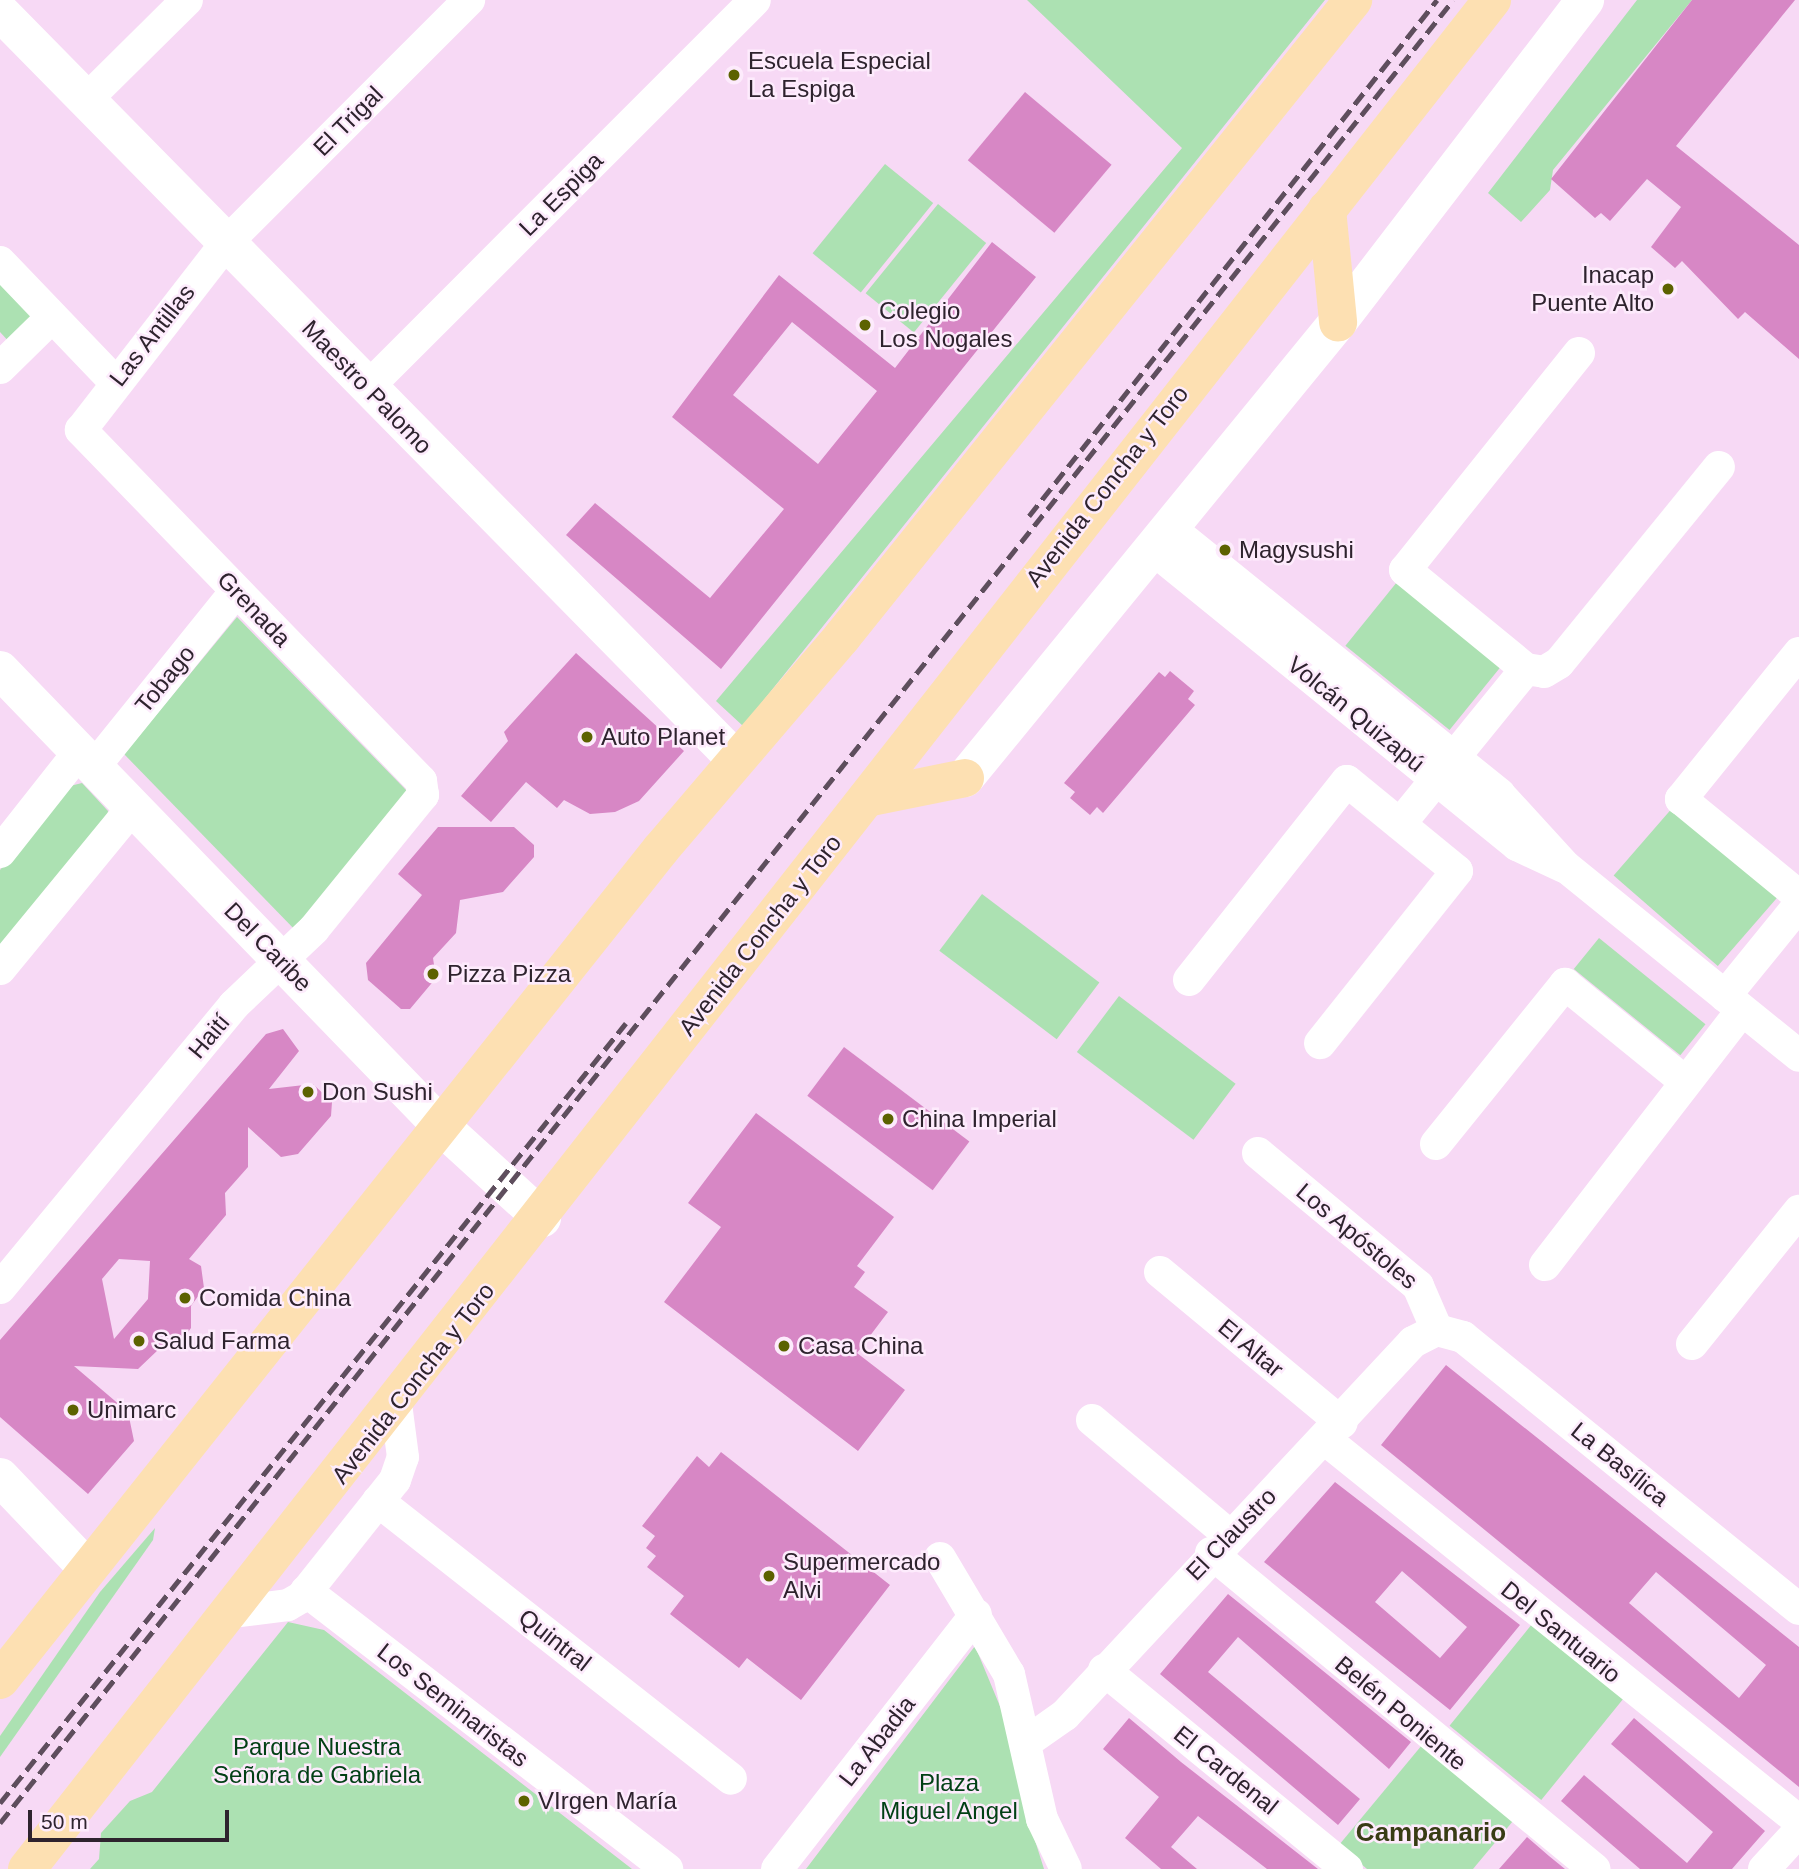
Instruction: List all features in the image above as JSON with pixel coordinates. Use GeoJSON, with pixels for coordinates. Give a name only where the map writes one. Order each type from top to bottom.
{"type":"FeatureCollection","features":[{"type":"Feature","properties":{"kind":"main road"},"geometry":{"type":"LineString","coordinates":[[0,1680],[736,761],[1353,0]]}},
{"type":"Feature","properties":{"kind":"main road","name":"Avenida Concha y Toro"},"geometry":{"type":"LineString","coordinates":[[27,1869],[233,1612],[542,1218],[866,798],[1492,0]]}},
{"type":"Feature","properties":{"kind":"main road"},"geometry":{"type":"LineString","coordinates":[[1327,209],[1338,322]]}},
{"type":"Feature","properties":{"kind":"main road"},"geometry":{"type":"LineString","coordinates":[[866,798],[965,778]]}},
{"type":"Feature","properties":{"kind":"street"},"geometry":{"type":"LineString","coordinates":[[86,100],[187,0]]}},
{"type":"Feature","properties":{"kind":"street","name":"El Trigal"},"geometry":{"type":"LineString","coordinates":[[226,243],[469,0]]}},
{"type":"Feature","properties":{"kind":"street","name":"La Espiga"},"geometry":{"type":"LineString","coordinates":[[368,387],[755,0]]}},
{"type":"Feature","properties":{"kind":"street"},"geometry":{"type":"LineString","coordinates":[[965,778],[1338,322],[1585,0]]}},
{"type":"Feature","properties":{"kind":"street","name":"Maestro Palomo"},"geometry":{"type":"LineString","coordinates":[[0,12],[736,761]]}},
{"type":"Feature","properties":{"kind":"street","name":"Las Antillas"},"geometry":{"type":"LineString","coordinates":[[82,430],[116,382],[226,243]]}},
{"type":"Feature","properties":{"kind":"street"},"geometry":{"type":"LineString","coordinates":[[0,262],[116,382]]}},
{"type":"Feature","properties":{"kind":"street"},"geometry":{"type":"LineString","coordinates":[[0,368],[52,317]]}},
{"type":"Feature","properties":{"kind":"street"},"geometry":{"type":"LineString","coordinates":[[1579,353],[1405,570],[1526,669],[1544,672],[1559,663],[1719,467]]}},
{"type":"Feature","properties":{"kind":"street","name":"Grenada"},"geometry":{"type":"LineString","coordinates":[[82,430],[424,790]]}},
{"type":"Feature","properties":{"kind":"street","name":"Volcán Quizapú"},"geometry":{"type":"LineString","coordinates":[[1162,539],[1445,769],[1520,812],[1566,867],[1799,1056]]}},
{"type":"Feature","properties":{"kind":"street","name":"Tobago"},"geometry":{"type":"LineString","coordinates":[[0,852],[87,760],[236,591]]}},
{"type":"Feature","properties":{"kind":"street"},"geometry":{"type":"LineString","coordinates":[[1799,653],[1681,799],[1799,896]]}},
{"type":"Feature","properties":{"kind":"street"},"geometry":{"type":"LineString","coordinates":[[1400,824],[1526,669]]}},
{"type":"Feature","properties":{"kind":"street","name":"Del Caribe"},"geometry":{"type":"LineString","coordinates":[[0,670],[443,1128],[542,1218]]}},
{"type":"Feature","properties":{"kind":"street"},"geometry":{"type":"LineString","coordinates":[[1189,980],[1347,781],[1457,871],[1320,1043]]}},
{"type":"Feature","properties":{"kind":"street","name":"Haití"},"geometry":{"type":"LineString","coordinates":[[0,1289],[234,1005],[314,929],[424,790]]}},
{"type":"Feature","properties":{"kind":"street"},"geometry":{"type":"LineString","coordinates":[[0,969],[133,807]]}},
{"type":"Feature","properties":{"kind":"street"},"geometry":{"type":"LineString","coordinates":[[1545,1265],[1674,1105],[1683,1080],[1799,905]]}},
{"type":"Feature","properties":{"kind":"street"},"geometry":{"type":"LineString","coordinates":[[1436,1144],[1564,984],[1683,1080]]}},
{"type":"Feature","properties":{"kind":"street","name":"Los Apóstoles"},"geometry":{"type":"LineString","coordinates":[[1258,1153],[1424,1291],[1437,1330]]}},
{"type":"Feature","properties":{"kind":"street"},"geometry":{"type":"LineString","coordinates":[[1692,1344],[1799,1211]]}},
{"type":"Feature","properties":{"kind":"street","name":"El Altar"},"geometry":{"type":"LineString","coordinates":[[1160,1272],[1334,1432]]}},
{"type":"Feature","properties":{"kind":"street","name":"El Claustro"},"geometry":{"type":"LineString","coordinates":[[1028,1741],[1055,1724],[1220,1544],[1334,1432],[1413,1342],[1437,1330]]}},
{"type":"Feature","properties":{"kind":"street","name":"La Basílica"},"geometry":{"type":"LineString","coordinates":[[1437,1330],[1463,1337],[1799,1609]]}},
{"type":"Feature","properties":{"kind":"street","name":"Avenida Concha y Toro"},"geometry":{"type":"LineString","coordinates":[[306,1591],[378,1501],[401,1466],[396,1404]]}},
{"type":"Feature","properties":{"kind":"street","name":"Belén Poniente"},"geometry":{"type":"LineString","coordinates":[[1092,1420],[1220,1544],[1594,1869]]}},
{"type":"Feature","properties":{"kind":"street","name":"Del Santuario"},"geometry":{"type":"LineString","coordinates":[[1334,1432],[1799,1821]]}},
{"type":"Feature","properties":{"kind":"street"},"geometry":{"type":"LineString","coordinates":[[0,1477],[88,1569]]}},
{"type":"Feature","properties":{"kind":"street","name":"Quintral"},"geometry":{"type":"LineString","coordinates":[[378,1501],[731,1779]]}},
{"type":"Feature","properties":{"kind":"street"},"geometry":{"type":"LineString","coordinates":[[940,1558],[976,1614],[1009,1674],[1028,1741],[1042,1819],[1066,1869]]}},
{"type":"Feature","properties":{"kind":"street"},"geometry":{"type":"LineString","coordinates":[[233,1612],[288,1605],[306,1591]]}},
{"type":"Feature","properties":{"kind":"street","name":"Los Seminaristas"},"geometry":{"type":"LineString","coordinates":[[306,1591],[667,1869]]}},
{"type":"Feature","properties":{"kind":"street","name":"La Abadia"},"geometry":{"type":"LineString","coordinates":[[778,1869],[976,1614]]}},
{"type":"Feature","properties":{"kind":"street","name":"El Cardenal"},"geometry":{"type":"LineString","coordinates":[[1104,1670],[1348,1869]]}},
{"type":"Feature","properties":{"kind":"street"},"geometry":{"type":"LineString","coordinates":[[1764,1869],[1799,1831]]}},
{"type":"Feature","properties":{"kind":"green space"},"geometry":{"type":"Polygon","coordinates":[[[1027,0],[1325,0],[743,726],[716,701],[1182,148],[1027,0]]]}},
{"type":"Feature","properties":{"kind":"green space"},"geometry":{"type":"Polygon","coordinates":[[[1637,0],[1692,0],[1553,170],[1550,190],[1521,222],[1488,193],[1637,0]]]}},
{"type":"Feature","properties":{"kind":"green space"},"geometry":{"type":"Polygon","coordinates":[[[885,164],[933,203],[861,292],[813,253],[885,164]]]}},
{"type":"Feature","properties":{"kind":"green space"},"geometry":{"type":"Polygon","coordinates":[[[938,204],[986,243],[914,332],[866,293],[938,204]]]}},
{"type":"Feature","properties":{"kind":"green space"},"geometry":{"type":"Polygon","coordinates":[[[0,273],[36,311],[11,344],[0,332],[0,273]]]}},
{"type":"Feature","properties":{"kind":"green space"},"geometry":{"type":"Polygon","coordinates":[[[1397,582],[1501,666],[1450,730],[1345,646],[1397,582]]]}},
{"type":"Feature","properties":{"kind":"green space"},"geometry":{"type":"Polygon","coordinates":[[[237,617],[408,792],[297,932],[124,754],[237,617]]]}},
{"type":"Feature","properties":{"kind":"green space"},"geometry":{"type":"Polygon","coordinates":[[[82,783],[108,811],[106,826],[0,953],[0,870],[70,786],[82,783]]]}},
{"type":"Feature","properties":{"kind":"green space"},"geometry":{"type":"Polygon","coordinates":[[[1674,806],[1778,897],[1718,966],[1614,875],[1674,806]]]}},
{"type":"Feature","properties":{"kind":"green space"},"geometry":{"type":"Polygon","coordinates":[[[982,894],[1099,982],[1057,1039],[939,951],[982,894]]]}},
{"type":"Feature","properties":{"kind":"green space"},"geometry":{"type":"Polygon","coordinates":[[[1599,938],[1705,1024],[1680,1055],[1574,969],[1599,938]]]}},
{"type":"Feature","properties":{"kind":"green space"},"geometry":{"type":"Polygon","coordinates":[[[1119,996],[1236,1084],[1193,1140],[1077,1052],[1119,996]]]}},
{"type":"Feature","properties":{"kind":"green space"},"geometry":{"type":"Polygon","coordinates":[[[155,1528],[153,1540],[0,1757],[0,1736],[100,1592],[155,1528]]]}},
{"type":"Feature","properties":{"kind":"green space","name":"Parque Nuestra Señora de Gabriela"},"geometry":{"type":"Polygon","coordinates":[[[288,1622],[324,1630],[632,1869],[90,1869],[99,1859],[101,1833],[130,1801],[152,1792],[288,1622]]]}},
{"type":"Feature","properties":{"kind":"green space"},"geometry":{"type":"Polygon","coordinates":[[[1532,1624],[1624,1698],[1541,1800],[1450,1726],[1532,1624]]]}},
{"type":"Feature","properties":{"kind":"green space","name":"Plaza Miguel Angel"},"geometry":{"type":"Polygon","coordinates":[[[975,1646],[1009,1728],[1022,1799],[1044,1869],[806,1869],[975,1646]]]}},
{"type":"Feature","properties":{"kind":"green space"},"geometry":{"type":"Polygon","coordinates":[[[1422,1745],[1513,1821],[1473,1869],[1367,1869],[1339,1845],[1422,1745]]]}},
{"type":"Feature","properties":{"kind":"building"},"geometry":{"type":"Polygon","coordinates":[[[1692,0],[1795,0],[1676,146],[1799,245],[1799,359],[1745,312],[1738,319],[1682,261],[1675,268],[1651,247],[1681,207],[1647,179],[1610,221],[1601,213],[1595,218],[1551,179],[1692,0]]]}},
{"type":"Feature","properties":{"kind":"building"},"geometry":{"type":"Polygon","coordinates":[[[1025,92],[1112,165],[1054,233],[968,160],[1025,92]]]}},
{"type":"Feature","properties":{"kind":"building"},"geometry":{"type":"Polygon","coordinates":[[[992,242],[1036,277],[721,669],[566,535],[595,503],[710,598],[784,509],[672,417],[779,275],[895,368],[992,242]],[[792,322],[733,395],[818,464],[877,391],[792,322]]]}},
{"type":"Feature","properties":{"kind":"building","name":"Auto Planet"},"geometry":{"type":"Polygon","coordinates":[[[576,653],[684,751],[639,801],[615,812],[590,814],[564,800],[557,808],[526,782],[491,822],[461,796],[508,741],[504,732],[576,653]]]}},
{"type":"Feature","properties":{"kind":"building"},"geometry":{"type":"Polygon","coordinates":[[[1170,671],[1194,691],[1188,699],[1195,705],[1103,813],[1097,807],[1090,815],[1070,798],[1075,792],[1064,783],[1159,672],[1165,677],[1170,671]]]}},
{"type":"Feature","properties":{"kind":"building"},"geometry":{"type":"Polygon","coordinates":[[[438,827],[514,827],[534,845],[534,857],[503,892],[460,900],[456,933],[433,958],[436,978],[410,1009],[401,1009],[368,980],[366,963],[422,895],[398,874],[438,827]]]}},
{"type":"Feature","properties":{"kind":"building"},"geometry":{"type":"Polygon","coordinates":[[[283,1029],[299,1051],[269,1089],[313,1084],[332,1102],[331,1116],[298,1154],[281,1157],[248,1127],[248,1167],[225,1193],[226,1215],[189,1259],[201,1266],[204,1288],[191,1306],[191,1328],[176,1348],[159,1349],[138,1369],[74,1366],[128,1412],[134,1441],[88,1494],[0,1417],[0,1340],[266,1034],[283,1029]],[[119,1259],[102,1279],[114,1339],[148,1299],[150,1261],[119,1259]]]}},
{"type":"Feature","properties":{"kind":"building","name":"China Imperial"},"geometry":{"type":"Polygon","coordinates":[[[844,1047],[969,1141],[933,1190],[807,1096],[844,1047]]]}},
{"type":"Feature","properties":{"kind":"building"},"geometry":{"type":"Polygon","coordinates":[[[756,1113],[894,1217],[857,1266],[865,1272],[854,1287],[888,1312],[857,1353],[905,1390],[858,1451],[664,1302],[721,1227],[688,1203],[756,1113]]]}},
{"type":"Feature","properties":{"kind":"building"},"geometry":{"type":"Polygon","coordinates":[[[1446,1365],[1799,1647],[1799,1787],[1381,1445],[1446,1365]],[[1656,1572],[1629,1603],[1739,1698],[1766,1665],[1656,1572]]]}},
{"type":"Feature","properties":{"kind":"building","name":"Supermercado Alvi"},"geometry":{"type":"Polygon","coordinates":[[[721,1452],[890,1585],[801,1700],[747,1658],[739,1668],[670,1614],[684,1596],[647,1567],[656,1556],[646,1548],[655,1536],[642,1526],[697,1456],[709,1467],[721,1452]]]}},
{"type":"Feature","properties":{"kind":"building"},"geometry":{"type":"Polygon","coordinates":[[[1335,1482],[1520,1625],[1450,1710],[1264,1562],[1335,1482]],[[1402,1571],[1375,1602],[1440,1658],[1467,1627],[1402,1571]]]}},
{"type":"Feature","properties":{"kind":"building"},"geometry":{"type":"Polygon","coordinates":[[[1228,1594],[1411,1742],[1389,1769],[1238,1637],[1208,1672],[1360,1799],[1338,1825],[1160,1674],[1228,1594]]]}},
{"type":"Feature","properties":{"kind":"building"},"geometry":{"type":"Polygon","coordinates":[[[1129,1718],[1318,1869],[1267,1869],[1198,1816],[1171,1847],[1197,1869],[1161,1869],[1125,1838],[1159,1797],[1103,1749],[1129,1718]]]}},
{"type":"Feature","properties":{"kind":"building"},"geometry":{"type":"Polygon","coordinates":[[[1634,1718],[1765,1831],[1732,1869],[1640,1869],[1561,1801],[1584,1775],[1687,1863],[1713,1832],[1611,1744],[1634,1718]]]}},
{"type":"Feature","properties":{"kind":"building"},"geometry":{"type":"Polygon","coordinates":[[[1527,1837],[1549,1856],[1565,1869],[1499,1869],[1527,1837]]]}},
{"type":"Feature","properties":{"kind":"railway"},"geometry":{"type":"LineString","coordinates":[[1029,516],[1437,0]]}},
{"type":"Feature","properties":{"kind":"railway"},"geometry":{"type":"LineString","coordinates":[[0,1823],[1453,0]]}},
{"type":"Feature","properties":{"kind":"railway"},"geometry":{"type":"LineString","coordinates":[[0,1803],[626,1023]]}},
{"type":"Feature","properties":{"kind":"place","name":"Escuela Especial La Espiga"},"geometry":{"type":"Point","coordinates":[734,75]}},
{"type":"Feature","properties":{"kind":"place","name":"Inacap Puente Alto"},"geometry":{"type":"Point","coordinates":[1668,289]}},
{"type":"Feature","properties":{"kind":"place","name":"Colegio Los Nogales"},"geometry":{"type":"Point","coordinates":[865,325]}},
{"type":"Feature","properties":{"kind":"place","name":"Magysushi"},"geometry":{"type":"Point","coordinates":[1225,550]}},
{"type":"Feature","properties":{"kind":"place","name":"Auto Planet"},"geometry":{"type":"Point","coordinates":[587,737]}},
{"type":"Feature","properties":{"kind":"place","name":"Pizza Pizza"},"geometry":{"type":"Point","coordinates":[433,974]}},
{"type":"Feature","properties":{"kind":"place","name":"Don Sushi"},"geometry":{"type":"Point","coordinates":[308,1092]}},
{"type":"Feature","properties":{"kind":"place","name":"China Imperial"},"geometry":{"type":"Point","coordinates":[888,1119]}},
{"type":"Feature","properties":{"kind":"place","name":"Comida China"},"geometry":{"type":"Point","coordinates":[185,1298]}},
{"type":"Feature","properties":{"kind":"place","name":"Salud Farma"},"geometry":{"type":"Point","coordinates":[139,1341]}},
{"type":"Feature","properties":{"kind":"place","name":"Casa China"},"geometry":{"type":"Point","coordinates":[784,1346]}},
{"type":"Feature","properties":{"kind":"place","name":"Unimarc"},"geometry":{"type":"Point","coordinates":[73,1410]}},
{"type":"Feature","properties":{"kind":"place","name":"Supermercado Alvi"},"geometry":{"type":"Point","coordinates":[769,1576]}},
{"type":"Feature","properties":{"kind":"place","name":"VIrgen María"},"geometry":{"type":"Point","coordinates":[524,1801]}},
{"type":"Feature","properties":{"kind":"district","name":"Campanario"},"geometry":{"type":"Point","coordinates":[1431,1833]}}]}
